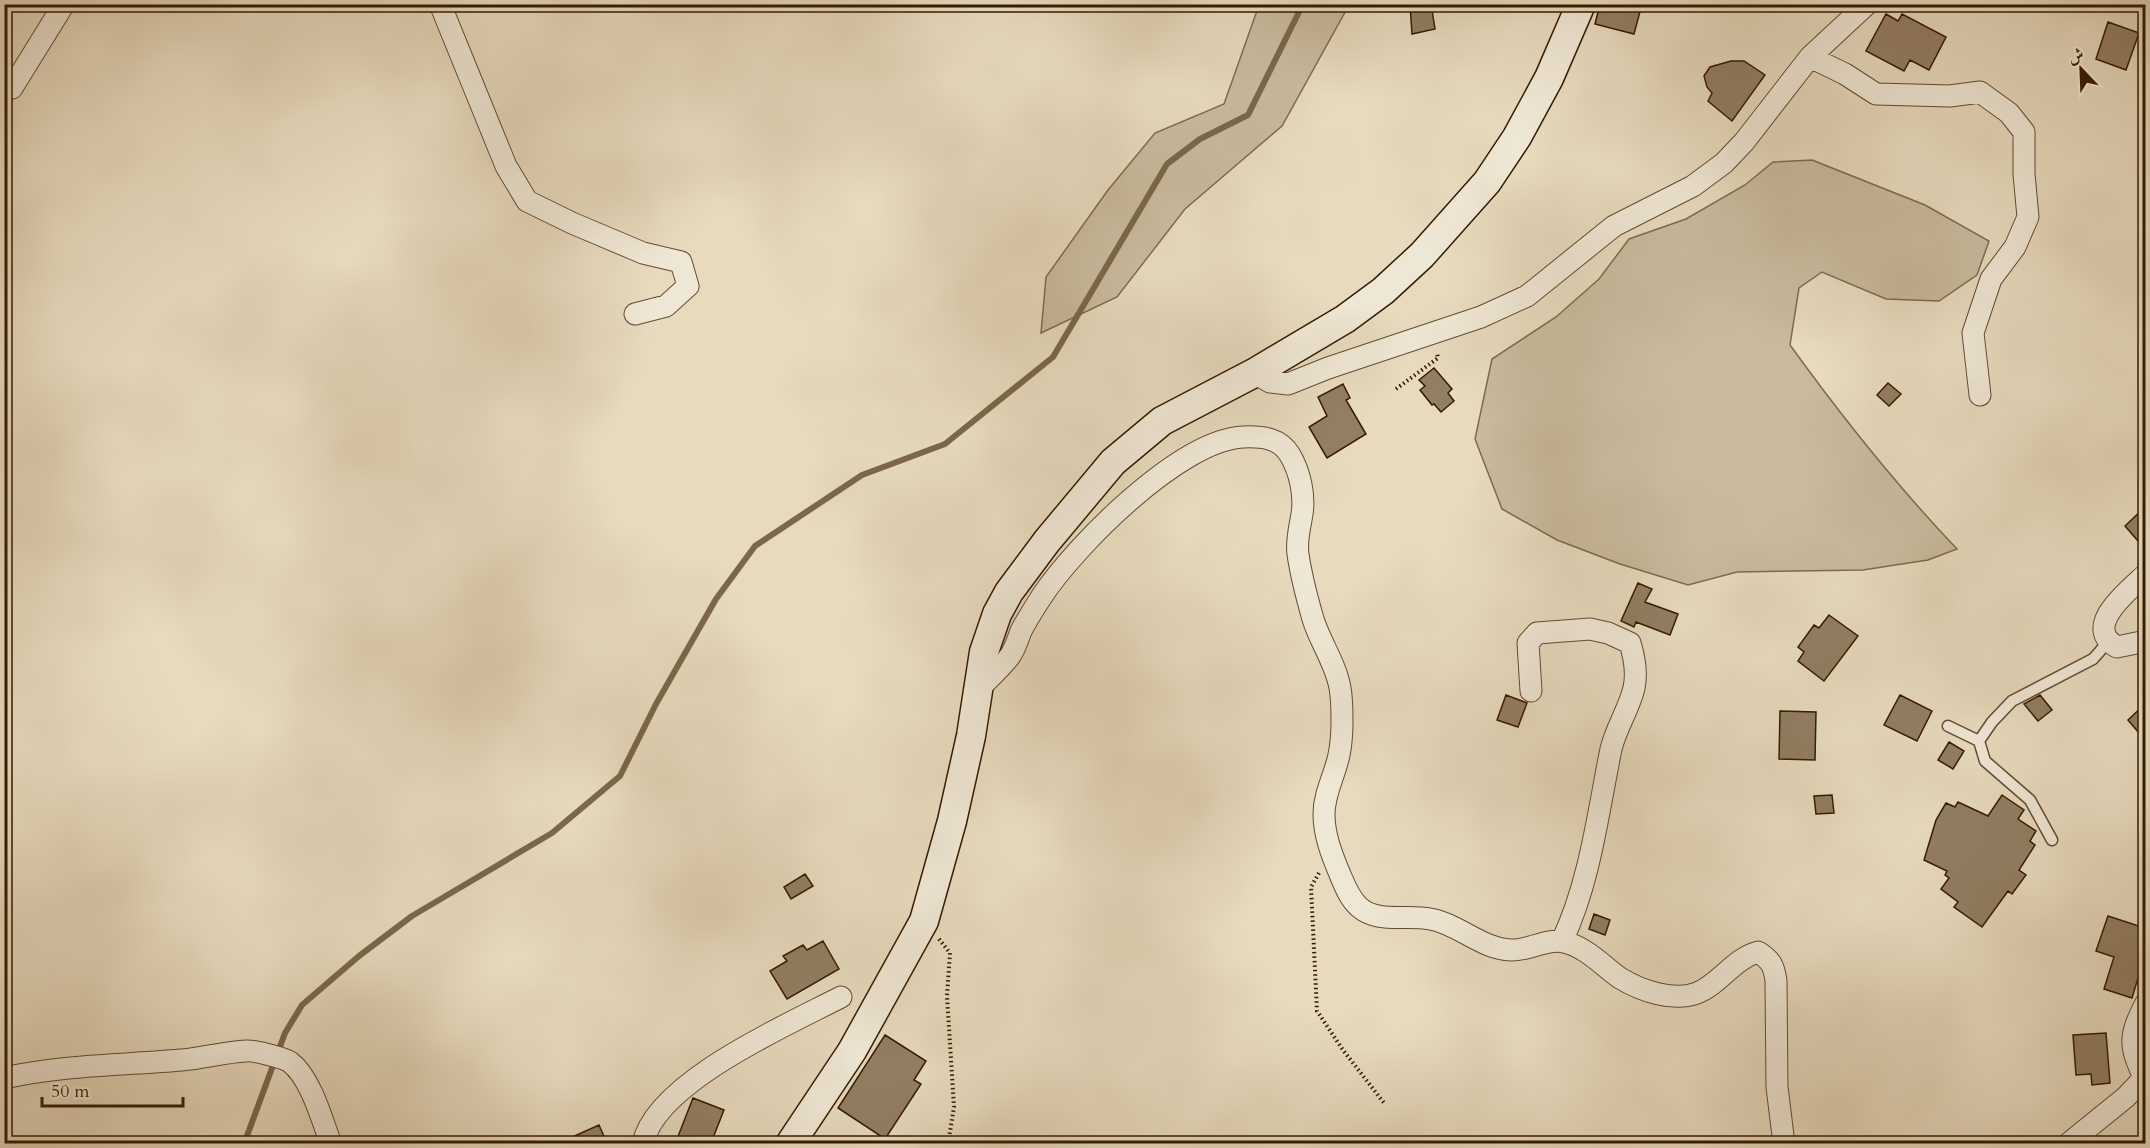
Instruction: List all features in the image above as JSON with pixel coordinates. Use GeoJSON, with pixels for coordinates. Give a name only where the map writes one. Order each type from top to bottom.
{"type":"FeatureCollection","features":[{"type":"Feature","properties":{"kind":"main road"},"geometry":{"type":"LineString","coordinates":[[790,1143],[852,1051],[924,921],[952,821],[970,736],[984,652],[997,614],[1009,592],[1047,541],[1113,462],[1162,421],[1254,373],[1345,319],[1383,291],[1422,255],[1487,182],[1517,137],[1549,78],[1581,4]]}},
{"type":"Feature","properties":{"kind":"street"},"geometry":{"type":"LineString","coordinates":[[4,86],[12,88],[64,4]]}},
{"type":"Feature","properties":{"kind":"street"},"geometry":{"type":"LineString","coordinates":[[440,4],[506,166],[527,201],[643,253],[681,262],[688,286],[666,306],[636,314]]}},
{"type":"Feature","properties":{"kind":"street"},"geometry":{"type":"LineString","coordinates":[[1254,373],[1270,381],[1288,384],[1328,368],[1481,317],[1527,296],[1614,226],[1707,177],[1724,163],[1744,142],[1810,57],[1867,4]]}},
{"type":"Feature","properties":{"kind":"street"},"geometry":{"type":"LineString","coordinates":[[1810,57],[1845,74],[1876,94],[1950,96],[1980,92],[2009,114],[2024,132],[2024,174],[2028,217],[2015,246],[1991,279],[1973,333],[1980,395]]}},
{"type":"Feature","properties":{"kind":"street"},"geometry":{"type":"LineString","coordinates":[[978,690],[1012,654],[1023,627],[1064,566],[1089,538],[1125,505],[1185,459],[1214,444],[1238,437],[1257,436],[1272,440],[1284,447],[1298,472],[1303,491],[1304,508],[1297,547],[1301,573],[1313,620],[1340,687],[1342,720],[1339,756],[1326,798],[1324,813],[1326,838],[1351,898],[1361,910],[1382,917],[1432,919],[1458,928],[1484,944],[1512,950],[1562,941],[1601,961],[1621,978],[1649,991],[1680,998],[1698,993],[1715,983],[1748,955],[1758,952],[1768,958],[1774,967],[1776,981],[1777,1087],[1784,1143]]}},
{"type":"Feature","properties":{"kind":"street"},"geometry":{"type":"LineString","coordinates":[[2145,574],[2109,613],[2103,625],[2108,642],[2117,647],[2145,641]]}},
{"type":"Feature","properties":{"kind":"street"},"geometry":{"type":"LineString","coordinates":[[1531,691],[1528,643],[1537,633],[1590,629],[1608,633],[1630,643],[1634,657],[1634,687],[1612,746],[1573,918],[1562,941]]}},
{"type":"Feature","properties":{"kind":"street"},"geometry":{"type":"LineString","coordinates":[[643,1143],[649,1123],[682,1088],[757,1041],[842,997]]}},
{"type":"Feature","properties":{"kind":"street"},"geometry":{"type":"LineString","coordinates":[[2068,1143],[2145,1080],[2131,1047],[2135,1027],[2145,1003]]}},
{"type":"Feature","properties":{"kind":"street"},"geometry":{"type":"LineString","coordinates":[[4,1078],[40,1070],[74,1066],[186,1060],[248,1050],[289,1062],[304,1080],[313,1096],[331,1143]]}},
{"type":"Feature","properties":{"kind":"lane"},"geometry":{"type":"LineString","coordinates":[[1979,741],[1992,722],[2012,701],[2093,659],[2108,642]]}},
{"type":"Feature","properties":{"kind":"lane"},"geometry":{"type":"LineString","coordinates":[[1948,726],[1979,741],[1985,760],[2030,800],[2052,840]]}},
{"type":"Feature","properties":{"kind":"path"},"geometry":{"type":"LineString","coordinates":[[1396,389],[1438,358],[1436,333]]}},
{"type":"Feature","properties":{"kind":"path"},"geometry":{"type":"LineString","coordinates":[[1335,862],[1320,873],[1311,887],[1317,1011],[1343,1050],[1384,1103]]}},
{"type":"Feature","properties":{"kind":"path"},"geometry":{"type":"LineString","coordinates":[[924,921],[950,953],[947,996],[954,1107],[948,1143]]}},
{"type":"Feature","properties":{"kind":"shaded area"},"geometry":{"type":"Polygon","coordinates":[[[1259,5],[1349,5],[1282,126],[1185,209],[1117,297],[1041,333],[1046,277],[1108,190],[1155,133],[1224,104],[1259,5]]]}},
{"type":"Feature","properties":{"kind":"shaded area"},"geometry":{"type":"Polygon","coordinates":[[[1812,160],[1925,205],[1989,241],[1977,275],[1939,301],[1886,299],[1822,272],[1799,288],[1790,345],[1870,450],[1957,549],[1928,560],[1863,570],[1737,572],[1688,585],[1620,564],[1557,540],[1502,509],[1475,439],[1492,359],[1556,317],[1599,279],[1629,239],[1686,219],[1745,185],[1773,162],[1812,160]]]}},
{"type":"Feature","properties":{"kind":"building"},"geometry":{"type":"Polygon","coordinates":[[[1410,4],[1431,4],[1435,29],[1412,34],[1410,4]]]}},
{"type":"Feature","properties":{"kind":"building"},"geometry":{"type":"Polygon","coordinates":[[[1600,4],[1642,4],[1634,34],[1595,24],[1600,4]]]}},
{"type":"Feature","properties":{"kind":"building"},"geometry":{"type":"Polygon","coordinates":[[[1886,14],[1898,21],[1902,14],[1946,37],[1929,70],[1910,60],[1904,71],[1866,51],[1886,14]]]}},
{"type":"Feature","properties":{"kind":"building"},"geometry":{"type":"Polygon","coordinates":[[[2108,22],[2139,33],[2126,70],[2096,59],[2108,22]]]}},
{"type":"Feature","properties":{"kind":"building"},"geometry":{"type":"Polygon","coordinates":[[[1731,61],[1744,61],[1765,75],[1732,121],[1708,101],[1712,93],[1707,87],[1704,76],[1710,67],[1731,61]]]}},
{"type":"Feature","properties":{"kind":"building"},"geometry":{"type":"Polygon","coordinates":[[[1434,368],[1452,389],[1448,393],[1454,401],[1441,412],[1420,390],[1425,386],[1419,380],[1434,368]]]}},
{"type":"Feature","properties":{"kind":"building"},"geometry":{"type":"Polygon","coordinates":[[[1888,383],[1901,394],[1889,406],[1877,395],[1888,383]]]}},
{"type":"Feature","properties":{"kind":"building"},"geometry":{"type":"Polygon","coordinates":[[[1343,384],[1350,398],[1346,400],[1366,434],[1327,458],[1309,427],[1327,416],[1318,397],[1343,384]]]}},
{"type":"Feature","properties":{"kind":"building"},"geometry":{"type":"Polygon","coordinates":[[[2145,507],[2145,549],[2125,526],[2145,507]]]}},
{"type":"Feature","properties":{"kind":"building"},"geometry":{"type":"Polygon","coordinates":[[[1638,583],[1652,589],[1645,602],[1678,614],[1670,635],[1636,622],[1634,627],[1621,621],[1638,583]]]}},
{"type":"Feature","properties":{"kind":"building"},"geometry":{"type":"Polygon","coordinates":[[[1829,615],[1858,636],[1824,681],[1798,661],[1804,652],[1798,647],[1814,625],[1819,628],[1829,615]]]}},
{"type":"Feature","properties":{"kind":"building"},"geometry":{"type":"Polygon","coordinates":[[[1506,695],[1527,703],[1518,727],[1497,720],[1506,695]]]}},
{"type":"Feature","properties":{"kind":"building"},"geometry":{"type":"Polygon","coordinates":[[[1900,695],[1932,711],[1917,741],[1884,725],[1900,695]]]}},
{"type":"Feature","properties":{"kind":"building"},"geometry":{"type":"Polygon","coordinates":[[[2040,695],[2052,710],[2038,721],[2024,704],[2040,695]]]}},
{"type":"Feature","properties":{"kind":"building"},"geometry":{"type":"Polygon","coordinates":[[[2145,704],[2145,740],[2128,720],[2145,704]]]}},
{"type":"Feature","properties":{"kind":"building"},"geometry":{"type":"Polygon","coordinates":[[[1780,711],[1816,712],[1815,760],[1779,759],[1780,711]]]}},
{"type":"Feature","properties":{"kind":"building"},"geometry":{"type":"Polygon","coordinates":[[[1949,742],[1964,751],[1953,769],[1938,760],[1949,742]]]}},
{"type":"Feature","properties":{"kind":"building"},"geometry":{"type":"Polygon","coordinates":[[[1832,795],[1834,813],[1816,814],[1814,796],[1832,795]]]}},
{"type":"Feature","properties":{"kind":"building"},"geometry":{"type":"Polygon","coordinates":[[[2002,795],[2024,810],[2018,819],[2036,831],[2030,841],[2035,845],[2019,870],[2026,875],[2012,894],[2008,891],[1982,927],[1954,907],[1958,902],[1941,889],[1949,878],[1945,875],[1947,871],[1924,860],[1936,820],[1946,803],[1955,807],[1958,802],[1988,816],[2002,795]]]}},
{"type":"Feature","properties":{"kind":"building"},"geometry":{"type":"Polygon","coordinates":[[[805,874],[813,886],[791,899],[784,887],[805,874]]]}},
{"type":"Feature","properties":{"kind":"building"},"geometry":{"type":"Polygon","coordinates":[[[1594,914],[1610,920],[1605,935],[1589,929],[1594,914]]]}},
{"type":"Feature","properties":{"kind":"building"},"geometry":{"type":"Polygon","coordinates":[[[2108,916],[2145,928],[2145,955],[2132,998],[2104,989],[2114,957],[2096,951],[2108,916]]]}},
{"type":"Feature","properties":{"kind":"building"},"geometry":{"type":"Polygon","coordinates":[[[823,941],[839,969],[787,999],[770,971],[787,961],[783,956],[803,945],[807,950],[823,941]]]}},
{"type":"Feature","properties":{"kind":"building"},"geometry":{"type":"Polygon","coordinates":[[[2106,1033],[2110,1083],[2092,1085],[2091,1074],[2076,1075],[2073,1035],[2106,1033]]]}},
{"type":"Feature","properties":{"kind":"building"},"geometry":{"type":"Polygon","coordinates":[[[885,1035],[926,1061],[914,1080],[921,1084],[885,1139],[838,1108],[885,1035]]]}},
{"type":"Feature","properties":{"kind":"building"},"geometry":{"type":"Polygon","coordinates":[[[693,1098],[724,1110],[711,1143],[689,1143],[677,1139],[693,1098]]]}},
{"type":"Feature","properties":{"kind":"building"},"geometry":{"type":"Polygon","coordinates":[[[599,1125],[607,1143],[559,1143],[599,1125]]]}},
{"type":"Feature","properties":{"kind":"waterway"},"geometry":{"type":"LineString","coordinates":[[244,1144],[285,1033],[302,1005],[359,956],[412,916],[552,833],[620,776],[656,704],[716,599],[755,546],[862,475],[945,444],[1053,357],[1167,164],[1200,139],[1248,115],[1303,4]]}}]}
